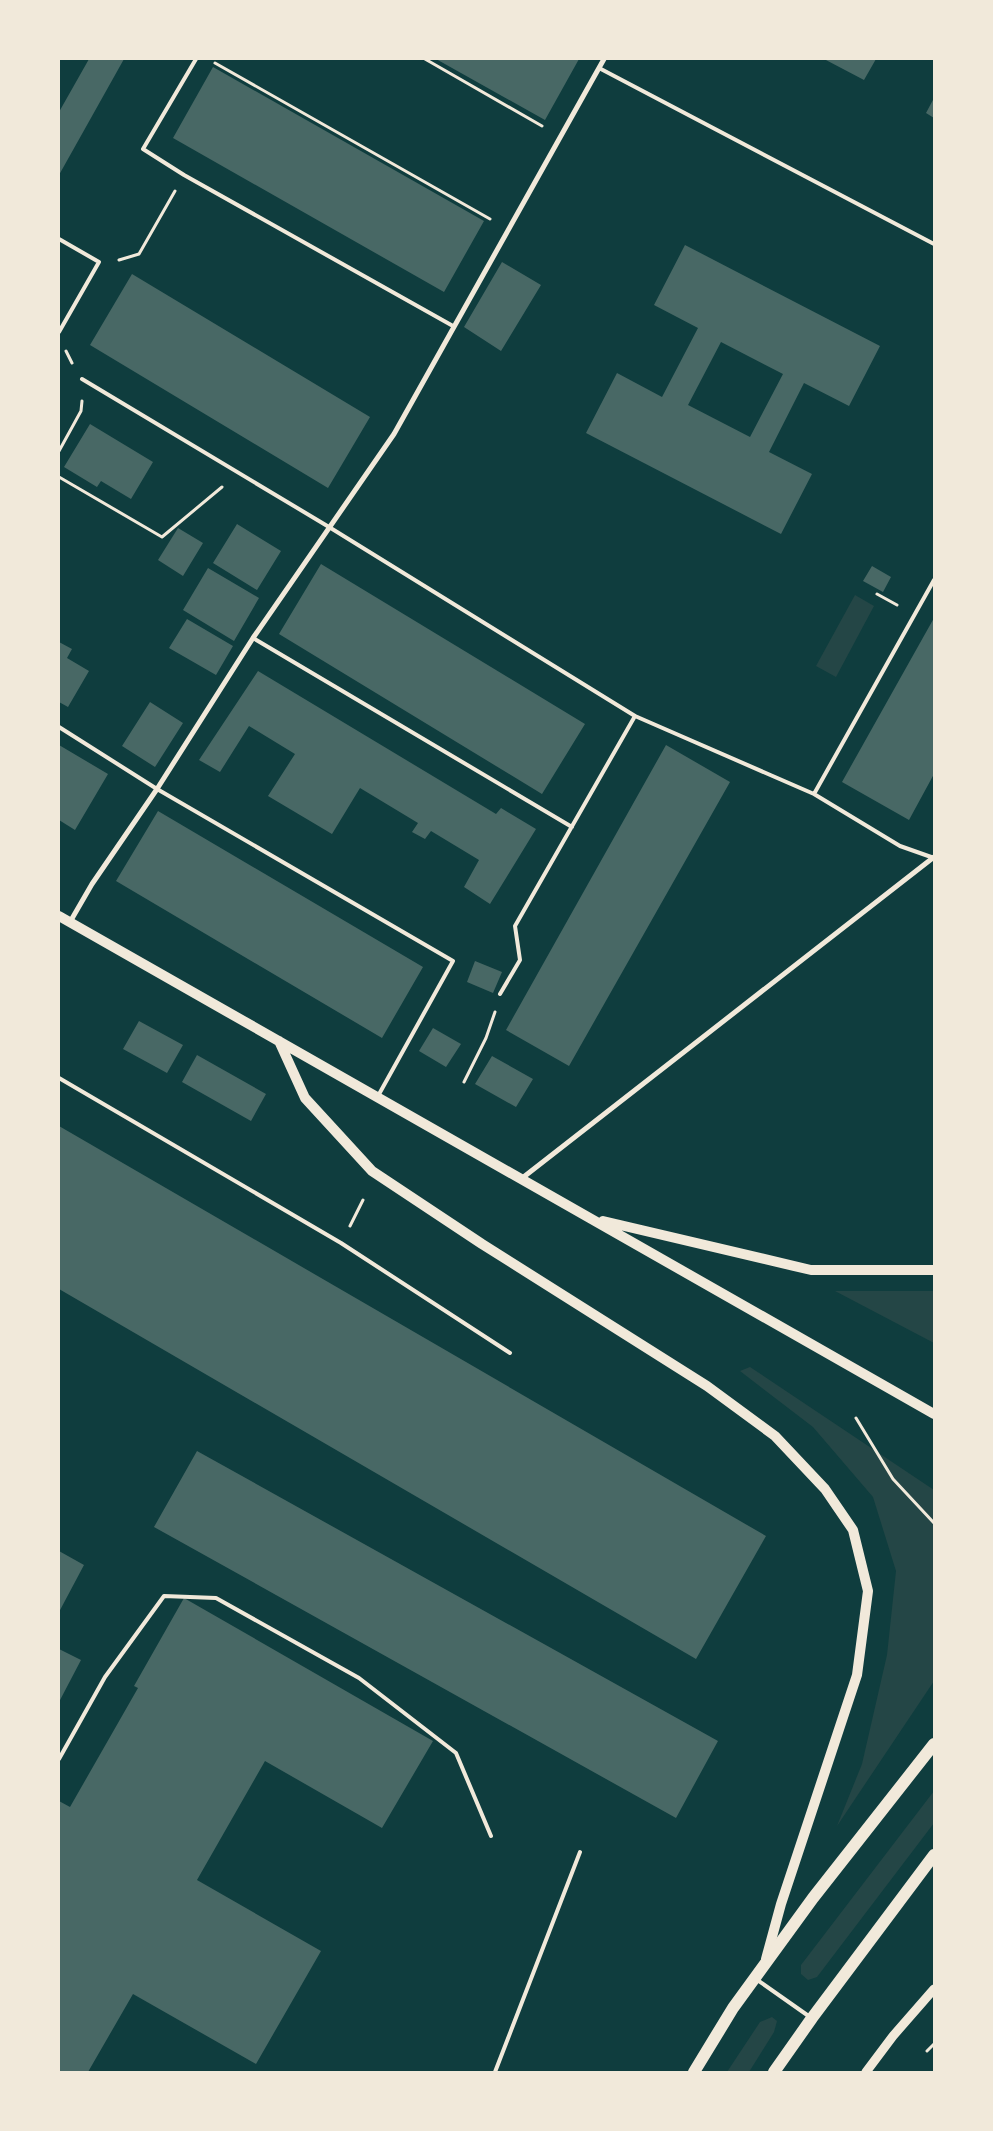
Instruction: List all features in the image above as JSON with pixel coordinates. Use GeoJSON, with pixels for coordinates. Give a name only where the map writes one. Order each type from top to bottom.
{"type":"FeatureCollection","features":[{"type":"Feature","properties":{"kind":"main road"},"geometry":{"type":"LineString","coordinates":[[59,916],[934,1414]]}},
{"type":"Feature","properties":{"kind":"main road"},"geometry":{"type":"LineString","coordinates":[[279,1041],[305,1098],[372,1171],[722,1397],[775,1436],[825,1489],[852,1530],[868,1591],[857,1675],[781,1904],[765,1965]]}},
{"type":"Feature","properties":{"kind":"main road"},"geometry":{"type":"LineString","coordinates":[[592,1219],[811,1270],[934,1270]]}},
{"type":"Feature","properties":{"kind":"main road"},"geometry":{"type":"LineString","coordinates":[[694,2072],[733,2008],[812,1898],[934,1744]]}},
{"type":"Feature","properties":{"kind":"main road"},"geometry":{"type":"LineString","coordinates":[[774,2072],[934,1855]]}},
{"type":"Feature","properties":{"kind":"street"},"geometry":{"type":"LineString","coordinates":[[70,922],[92,884],[157,789],[253,638],[394,434],[604,59]]}},
{"type":"Feature","properties":{"kind":"street"},"geometry":{"type":"LineString","coordinates":[[521,1179],[934,857]]}},
{"type":"Feature","properties":{"kind":"street"},"geometry":{"type":"LineString","coordinates":[[866,2072],[893,2036],[934,1989]]}},
{"type":"Feature","properties":{"kind":"lane"},"geometry":{"type":"LineString","coordinates":[[196,59],[143,149],[184,175],[453,326]]}},
{"type":"Feature","properties":{"kind":"lane"},"geometry":{"type":"LineString","coordinates":[[599,68],[934,244]]}},
{"type":"Feature","properties":{"kind":"lane"},"geometry":{"type":"LineString","coordinates":[[59,238],[100,262],[59,332]]}},
{"type":"Feature","properties":{"kind":"lane"},"geometry":{"type":"LineString","coordinates":[[82,380],[239,472],[635,716],[814,794],[900,846],[934,857]]}},
{"type":"Feature","properties":{"kind":"lane"},"geometry":{"type":"LineString","coordinates":[[814,794],[934,580]]}},
{"type":"Feature","properties":{"kind":"lane"},"geometry":{"type":"LineString","coordinates":[[253,638],[572,827]]}},
{"type":"Feature","properties":{"kind":"lane"},"geometry":{"type":"LineString","coordinates":[[500,994],[520,960],[515,926],[635,716]]}},
{"type":"Feature","properties":{"kind":"lane"},"geometry":{"type":"LineString","coordinates":[[59,727],[157,789],[453,961],[378,1097]]}},
{"type":"Feature","properties":{"kind":"lane"},"geometry":{"type":"LineString","coordinates":[[59,1078],[342,1243],[510,1353]]}},
{"type":"Feature","properties":{"kind":"lane"},"geometry":{"type":"LineString","coordinates":[[59,1759],[105,1677],[164,1596],[216,1598],[359,1678],[456,1753],[491,1836]]}},
{"type":"Feature","properties":{"kind":"lane"},"geometry":{"type":"LineString","coordinates":[[495,2072],[580,1852]]}},
{"type":"Feature","properties":{"kind":"lane"},"geometry":{"type":"LineString","coordinates":[[755,1979],[812,2018]]}},
{"type":"Feature","properties":{"kind":"path"},"geometry":{"type":"LineString","coordinates":[[207,59],[508,230]]}},
{"type":"Feature","properties":{"kind":"path"},"geometry":{"type":"LineString","coordinates":[[426,59],[560,136]]}},
{"type":"Feature","properties":{"kind":"path"},"geometry":{"type":"LineString","coordinates":[[116,261],[139,254],[184,175]]}},
{"type":"Feature","properties":{"kind":"path"},"geometry":{"type":"LineString","coordinates":[[59,451],[81,411],[82,380],[65,352]]}},
{"type":"Feature","properties":{"kind":"path"},"geometry":{"type":"LineString","coordinates":[[59,478],[162,537],[239,472]]}},
{"type":"Feature","properties":{"kind":"path"},"geometry":{"type":"LineString","coordinates":[[877,594],[890,601]]}},
{"type":"Feature","properties":{"kind":"path"},"geometry":{"type":"LineString","coordinates":[[464,1082],[486,1038],[500,994]]}},
{"type":"Feature","properties":{"kind":"path"},"geometry":{"type":"LineString","coordinates":[[342,1243],[363,1200]]}},
{"type":"Feature","properties":{"kind":"path"},"geometry":{"type":"LineString","coordinates":[[856,1418],[893,1479],[934,1523]]}},
{"type":"Feature","properties":{"kind":"path"},"geometry":{"type":"LineString","coordinates":[[927,2051],[934,2044]]}},
{"type":"Feature","properties":{"kind":"shaded area"},"geometry":{"type":"Polygon","coordinates":[[[855,595],[874,606],[836,677],[816,666],[855,595]]]}},
{"type":"Feature","properties":{"kind":"shaded area"},"geometry":{"type":"Polygon","coordinates":[[[835,1291],[934,1291],[934,1343],[835,1291]]]}},
{"type":"Feature","properties":{"kind":"shaded area"},"geometry":{"type":"Polygon","coordinates":[[[750,1367],[934,1490],[934,1681],[837,1826],[862,1764],[887,1655],[896,1571],[873,1497],[813,1427],[740,1371],[750,1367]]]}},
{"type":"Feature","properties":{"kind":"shaded area"},"geometry":{"type":"Polygon","coordinates":[[[934,1791],[934,1823],[817,1977],[808,1980],[801,1974],[801,1965],[934,1791]]]}},
{"type":"Feature","properties":{"kind":"shaded area"},"geometry":{"type":"Polygon","coordinates":[[[772,2017],[777,2021],[774,2032],[749,2072],[727,2072],[760,2022],[772,2017]]]}},
{"type":"Feature","properties":{"kind":"building"},"geometry":{"type":"Polygon","coordinates":[[[89,59],[124,59],[59,175],[59,112],[89,59]]]}},
{"type":"Feature","properties":{"kind":"building"},"geometry":{"type":"Polygon","coordinates":[[[436,59],[579,59],[545,120],[436,59]]]}},
{"type":"Feature","properties":{"kind":"building"},"geometry":{"type":"Polygon","coordinates":[[[824,59],[876,59],[864,80],[824,59]]]}},
{"type":"Feature","properties":{"kind":"building"},"geometry":{"type":"Polygon","coordinates":[[[213,67],[484,221],[444,292],[173,138],[213,67]]]}},
{"type":"Feature","properties":{"kind":"building"},"geometry":{"type":"Polygon","coordinates":[[[934,98],[934,118],[926,113],[934,98]]]}},
{"type":"Feature","properties":{"kind":"building"},"geometry":{"type":"Polygon","coordinates":[[[685,245],[880,346],[849,406],[804,383],[769,452],[812,474],[781,534],[586,433],[617,373],[662,397],[698,328],[654,305],[685,245]],[[721,342],[688,405],[750,437],[783,374],[721,342]]]}},
{"type":"Feature","properties":{"kind":"building"},"geometry":{"type":"Polygon","coordinates":[[[502,262],[541,285],[501,351],[464,327],[502,262]]]}},
{"type":"Feature","properties":{"kind":"building"},"geometry":{"type":"Polygon","coordinates":[[[132,274],[370,417],[328,488],[90,345],[132,274]]]}},
{"type":"Feature","properties":{"kind":"building"},"geometry":{"type":"Polygon","coordinates":[[[90,424],[153,462],[131,499],[101,481],[97,487],[64,467],[90,424]]]}},
{"type":"Feature","properties":{"kind":"building"},"geometry":{"type":"Polygon","coordinates":[[[237,524],[281,551],[257,590],[213,563],[237,524]]]}},
{"type":"Feature","properties":{"kind":"building"},"geometry":{"type":"Polygon","coordinates":[[[178,528],[203,543],[183,576],[158,560],[178,528]]]}},
{"type":"Feature","properties":{"kind":"building"},"geometry":{"type":"Polygon","coordinates":[[[321,564],[585,724],[542,794],[279,634],[321,564]]]}},
{"type":"Feature","properties":{"kind":"building"},"geometry":{"type":"Polygon","coordinates":[[[872,566],[891,577],[883,592],[863,581],[872,566]]]}},
{"type":"Feature","properties":{"kind":"building"},"geometry":{"type":"Polygon","coordinates":[[[208,568],[259,598],[234,641],[183,610],[208,568]]]}},
{"type":"Feature","properties":{"kind":"building"},"geometry":{"type":"Polygon","coordinates":[[[934,618],[934,774],[909,820],[842,782],[934,618]]]}},
{"type":"Feature","properties":{"kind":"building"},"geometry":{"type":"Polygon","coordinates":[[[187,619],[233,646],[216,675],[169,648],[187,619]]]}},
{"type":"Feature","properties":{"kind":"building"},"geometry":{"type":"Polygon","coordinates":[[[59,642],[72,649],[67,658],[89,671],[68,707],[59,702],[59,642]]]}},
{"type":"Feature","properties":{"kind":"building"},"geometry":{"type":"Polygon","coordinates":[[[258,671],[496,814],[501,808],[536,829],[490,904],[464,887],[479,860],[431,831],[425,839],[412,832],[418,823],[360,788],[332,834],[268,796],[295,754],[249,726],[220,772],[199,760],[258,671]]]}},
{"type":"Feature","properties":{"kind":"building"},"geometry":{"type":"Polygon","coordinates":[[[150,702],[183,723],[155,767],[122,746],[150,702]]]}},
{"type":"Feature","properties":{"kind":"building"},"geometry":{"type":"Polygon","coordinates":[[[59,745],[108,774],[75,830],[59,820],[59,745]]]}},
{"type":"Feature","properties":{"kind":"building"},"geometry":{"type":"Polygon","coordinates":[[[666,745],[730,782],[569,1066],[506,1030],[666,745]]]}},
{"type":"Feature","properties":{"kind":"building"},"geometry":{"type":"Polygon","coordinates":[[[158,811],[423,967],[382,1038],[116,881],[158,811]]]}},
{"type":"Feature","properties":{"kind":"building"},"geometry":{"type":"Polygon","coordinates":[[[475,961],[502,972],[493,993],[467,982],[475,961]]]}},
{"type":"Feature","properties":{"kind":"building"},"geometry":{"type":"Polygon","coordinates":[[[139,1021],[183,1045],[167,1073],[123,1049],[139,1021]]]}},
{"type":"Feature","properties":{"kind":"building"},"geometry":{"type":"Polygon","coordinates":[[[433,1028],[461,1044],[446,1067],[419,1051],[433,1028]]]}},
{"type":"Feature","properties":{"kind":"building"},"geometry":{"type":"Polygon","coordinates":[[[197,1055],[266,1094],[251,1121],[182,1082],[197,1055]]]}},
{"type":"Feature","properties":{"kind":"building"},"geometry":{"type":"Polygon","coordinates":[[[492,1056],[533,1079],[516,1107],[475,1084],[492,1056]]]}},
{"type":"Feature","properties":{"kind":"building"},"geometry":{"type":"Polygon","coordinates":[[[59,1126],[766,1536],[696,1659],[59,1289],[59,1126]]]}},
{"type":"Feature","properties":{"kind":"building"},"geometry":{"type":"Polygon","coordinates":[[[197,1451],[718,1741],[676,1818],[154,1527],[197,1451]]]}},
{"type":"Feature","properties":{"kind":"building"},"geometry":{"type":"Polygon","coordinates":[[[59,1551],[84,1565],[59,1612],[59,1551]]]}},
{"type":"Feature","properties":{"kind":"building"},"geometry":{"type":"Polygon","coordinates":[[[184,1598],[433,1741],[382,1828],[265,1761],[197,1880],[321,1951],[256,2064],[133,1994],[88,2072],[59,2072],[59,1801],[70,1807],[138,1688],[134,1686],[184,1598]]]}},
{"type":"Feature","properties":{"kind":"building"},"geometry":{"type":"Polygon","coordinates":[[[59,1649],[81,1660],[59,1702],[59,1649]]]}}]}
